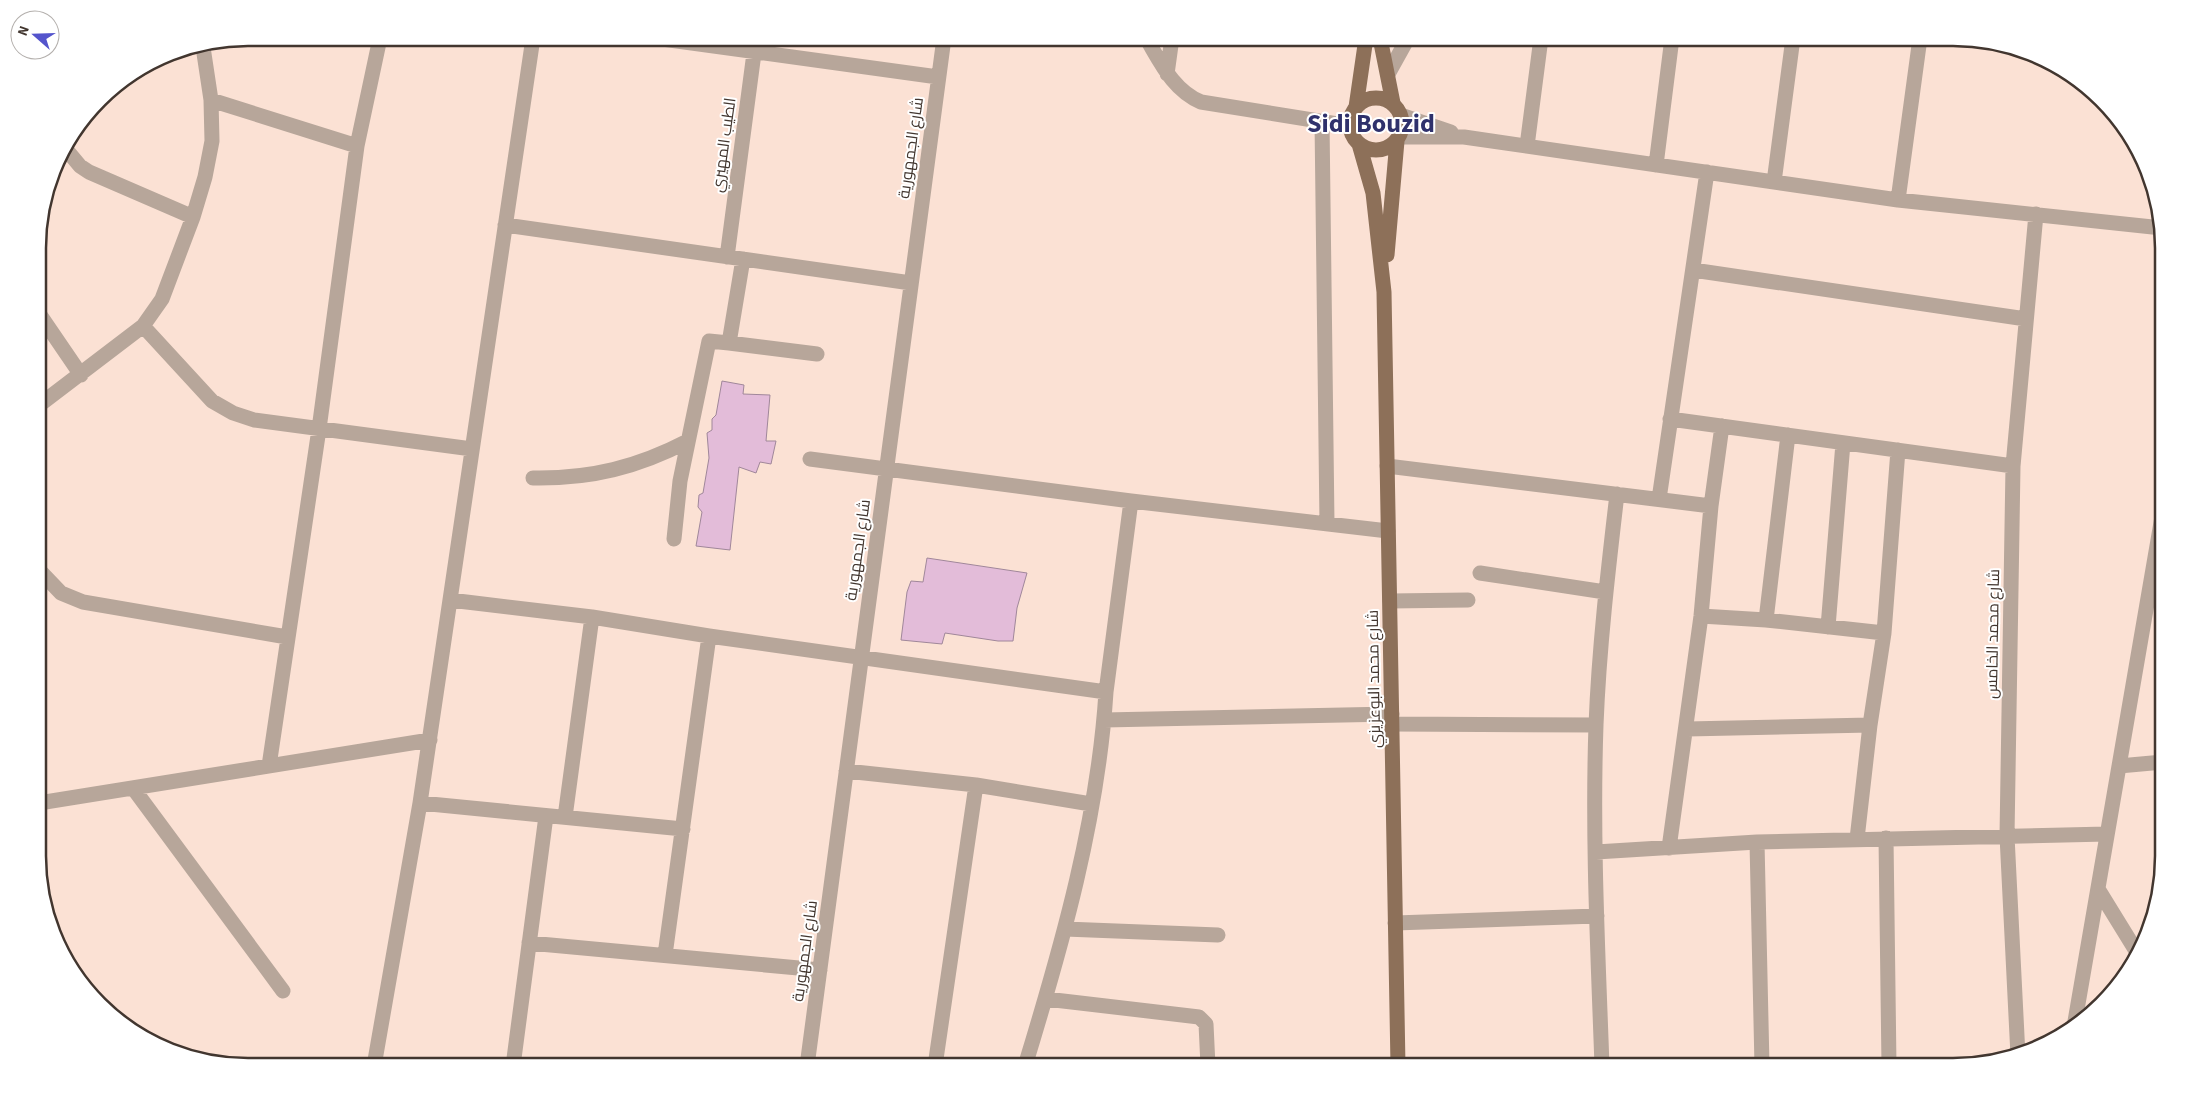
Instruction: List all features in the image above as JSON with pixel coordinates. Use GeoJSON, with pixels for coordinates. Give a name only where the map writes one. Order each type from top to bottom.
{"type":"FeatureCollection","features":[{"type":"Feature","properties":{"kind":"main road"},"geometry":{"type":"LineString","coordinates":[[1356,107],[1365,46]]}},
{"type":"Feature","properties":{"kind":"main road"},"geometry":{"type":"LineString","coordinates":[[1382,46],[1388,74],[1397,109],[1402,131],[1398,139],[1388,147],[1379,150],[1368,149],[1359,144],[1353,136],[1350,126],[1351,116],[1356,107],[1364,100],[1374,97],[1384,98],[1397,109]]}},
{"type":"Feature","properties":{"kind":"main road","name":"شارع محمد البوعزيزي"},"geometry":{"type":"LineString","coordinates":[[1384,292],[1398,139]]}},
{"type":"Feature","properties":{"kind":"main road","name":"شارع محمد البوعزيزي"},"geometry":{"type":"LineString","coordinates":[[1359,144],[1373,193],[1384,292],[1398,1058]]}},
{"type":"Feature","properties":{"kind":"street"},"geometry":{"type":"LineString","coordinates":[[269,766],[319,428],[356,146],[378,46]]}},
{"type":"Feature","properties":{"kind":"street"},"geometry":{"type":"LineString","coordinates":[[375,1058],[430,740],[532,46]]}},
{"type":"Feature","properties":{"kind":"street","name":"الطيب المهيري"},"geometry":{"type":"LineString","coordinates":[[727,257],[755,46]]}},
{"type":"Feature","properties":{"kind":"street"},"geometry":{"type":"LineString","coordinates":[[766,46],[938,77]]}},
{"type":"Feature","properties":{"kind":"street","name":"شارع الجمهورية"},"geometry":{"type":"LineString","coordinates":[[808,1058],[943,46]]}},
{"type":"Feature","properties":{"kind":"street"},"geometry":{"type":"LineString","coordinates":[[1151,46],[1167,74],[1187,96],[1201,102],[1350,126]]}},
{"type":"Feature","properties":{"kind":"street"},"geometry":{"type":"LineString","coordinates":[[1167,74],[1171,46]]}},
{"type":"Feature","properties":{"kind":"street"},"geometry":{"type":"LineString","coordinates":[[1388,74],[1404,46]]}},
{"type":"Feature","properties":{"kind":"street"},"geometry":{"type":"LineString","coordinates":[[1527,146],[1540,46]]}},
{"type":"Feature","properties":{"kind":"street"},"geometry":{"type":"LineString","coordinates":[[1656,165],[1671,46]]}},
{"type":"Feature","properties":{"kind":"street"},"geometry":{"type":"LineString","coordinates":[[1774,182],[1792,46]]}},
{"type":"Feature","properties":{"kind":"street"},"geometry":{"type":"LineString","coordinates":[[1898,200],[1919,46]]}},
{"type":"Feature","properties":{"kind":"street"},"geometry":{"type":"LineString","coordinates":[[46,400],[143,326],[162,299],[192,218],[212,141],[212,100],[204,51]]}},
{"type":"Feature","properties":{"kind":"street"},"geometry":{"type":"LineString","coordinates":[[212,100],[356,146]]}},
{"type":"Feature","properties":{"kind":"street"},"geometry":{"type":"LineString","coordinates":[[1397,109],[1464,137]]}},
{"type":"Feature","properties":{"kind":"street"},"geometry":{"type":"LineString","coordinates":[[1322,121],[1327,524]]}},
{"type":"Feature","properties":{"kind":"street"},"geometry":{"type":"LineString","coordinates":[[1398,139],[1464,137],[1898,200],[2153,227]]}},
{"type":"Feature","properties":{"kind":"street"},"geometry":{"type":"LineString","coordinates":[[70,154],[80,166],[89,172],[192,218]]}},
{"type":"Feature","properties":{"kind":"street"},"geometry":{"type":"LineString","coordinates":[[1659,499],[1707,172]]}},
{"type":"Feature","properties":{"kind":"street","name":"شارع محمد الخامس"},"geometry":{"type":"LineString","coordinates":[[2018,1047],[2007,836],[2014,466],[2036,214]]}},
{"type":"Feature","properties":{"kind":"street"},"geometry":{"type":"LineString","coordinates":[[506,225],[911,283]]}},
{"type":"Feature","properties":{"kind":"street"},"geometry":{"type":"LineString","coordinates":[[729,343],[743,259]]}},
{"type":"Feature","properties":{"kind":"street"},"geometry":{"type":"LineString","coordinates":[[1693,270],[2026,318]]}},
{"type":"Feature","properties":{"kind":"street"},"geometry":{"type":"LineString","coordinates":[[46,324],[81,375]]}},
{"type":"Feature","properties":{"kind":"street"},"geometry":{"type":"LineString","coordinates":[[143,326],[212,401],[221,408],[254,420],[472,449]]}},
{"type":"Feature","properties":{"kind":"street"},"geometry":{"type":"LineString","coordinates":[[674,538],[680,481],[709,341],[817,354]]}},
{"type":"Feature","properties":{"kind":"street"},"geometry":{"type":"LineString","coordinates":[[1670,419],[2014,466]]}},
{"type":"Feature","properties":{"kind":"street"},"geometry":{"type":"LineString","coordinates":[[1669,848],[1702,616],[1711,506],[1722,426]]}},
{"type":"Feature","properties":{"kind":"street"},"geometry":{"type":"LineString","coordinates":[[1766,620],[1788,435]]}},
{"type":"Feature","properties":{"kind":"street"},"geometry":{"type":"LineString","coordinates":[[533,478],[554,479],[612,472],[654,458],[688,441]]}},
{"type":"Feature","properties":{"kind":"street"},"geometry":{"type":"LineString","coordinates":[[1828,627],[1843,443]]}},
{"type":"Feature","properties":{"kind":"street"},"geometry":{"type":"LineString","coordinates":[[1858,839],[1870,725],[1884,633],[1898,450]]}},
{"type":"Feature","properties":{"kind":"street"},"geometry":{"type":"LineString","coordinates":[[810,459],[1131,501],[1388,531]]}},
{"type":"Feature","properties":{"kind":"street"},"geometry":{"type":"LineString","coordinates":[[1387,466],[1711,506]]}},
{"type":"Feature","properties":{"kind":"street"},"geometry":{"type":"LineString","coordinates":[[1602,1058],[1597,916],[1596,725],[1605,592],[1617,494]]}},
{"type":"Feature","properties":{"kind":"street"},"geometry":{"type":"LineString","coordinates":[[1028,1058],[1065,929],[1091,804],[1104,720],[1131,501]]}},
{"type":"Feature","properties":{"kind":"street"},"geometry":{"type":"LineString","coordinates":[[2076,1016],[2155,553]]}},
{"type":"Feature","properties":{"kind":"street"},"geometry":{"type":"LineString","coordinates":[[1480,573],[1605,592]]}},
{"type":"Feature","properties":{"kind":"street"},"geometry":{"type":"LineString","coordinates":[[46,577],[61,593],[83,602],[287,637]]}},
{"type":"Feature","properties":{"kind":"street"},"geometry":{"type":"LineString","coordinates":[[450,600],[592,617],[709,636],[1106,692]]}},
{"type":"Feature","properties":{"kind":"street"},"geometry":{"type":"LineString","coordinates":[[1390,601],[1468,600]]}},
{"type":"Feature","properties":{"kind":"street"},"geometry":{"type":"LineString","coordinates":[[1702,616],[1766,620],[1884,633]]}},
{"type":"Feature","properties":{"kind":"street"},"geometry":{"type":"LineString","coordinates":[[565,817],[592,617]]}},
{"type":"Feature","properties":{"kind":"street"},"geometry":{"type":"LineString","coordinates":[[665,955],[709,636]]}},
{"type":"Feature","properties":{"kind":"street"},"geometry":{"type":"LineString","coordinates":[[1104,720],[1392,719],[1596,725]]}},
{"type":"Feature","properties":{"kind":"street"},"geometry":{"type":"LineString","coordinates":[[1687,729],[1870,725]]}},
{"type":"Feature","properties":{"kind":"street"},"geometry":{"type":"LineString","coordinates":[[46,802],[430,740]]}},
{"type":"Feature","properties":{"kind":"street"},"geometry":{"type":"LineString","coordinates":[[2119,766],[2155,763]]}},
{"type":"Feature","properties":{"kind":"street"},"geometry":{"type":"LineString","coordinates":[[846,771],[976,785],[1091,804]]}},
{"type":"Feature","properties":{"kind":"street"},"geometry":{"type":"LineString","coordinates":[[936,1058],[976,785]]}},
{"type":"Feature","properties":{"kind":"street"},"geometry":{"type":"LineString","coordinates":[[133,788],[283,991]]}},
{"type":"Feature","properties":{"kind":"street"},"geometry":{"type":"LineString","coordinates":[[420,803],[682,829]]}},
{"type":"Feature","properties":{"kind":"street"},"geometry":{"type":"LineString","coordinates":[[514,1058],[546,816]]}},
{"type":"Feature","properties":{"kind":"street"},"geometry":{"type":"LineString","coordinates":[[1596,852],[1757,842],[2107,834]]}},
{"type":"Feature","properties":{"kind":"street"},"geometry":{"type":"LineString","coordinates":[[1886,838],[1890,1058]]}},
{"type":"Feature","properties":{"kind":"street"},"geometry":{"type":"LineString","coordinates":[[1757,842],[1762,1058]]}},
{"type":"Feature","properties":{"kind":"street"},"geometry":{"type":"LineString","coordinates":[[2098,889],[2133,946]]}},
{"type":"Feature","properties":{"kind":"street"},"geometry":{"type":"LineString","coordinates":[[1396,924],[1597,916]]}},
{"type":"Feature","properties":{"kind":"street"},"geometry":{"type":"LineString","coordinates":[[1065,929],[1218,935]]}},
{"type":"Feature","properties":{"kind":"street"},"geometry":{"type":"LineString","coordinates":[[529,942],[820,970]]}},
{"type":"Feature","properties":{"kind":"street"},"geometry":{"type":"LineString","coordinates":[[1046,999],[1199,1017],[1204,1019],[1206,1024],[1208,1058]]}},
{"type":"Feature","properties":{"kind":"building"},"geometry":{"type":"Polygon","coordinates":[[[722,381],[744,385],[743,394],[770,395],[766,441],[776,441],[771,464],[760,462],[756,473],[739,467],[730,550],[696,546],[702,512],[698,507],[699,495],[703,493],[709,458],[707,433],[712,430],[712,419],[716,415],[722,381]]]}},
{"type":"Feature","properties":{"kind":"building"},"geometry":{"type":"Polygon","coordinates":[[[927,558],[1027,573],[1017,608],[1013,641],[998,641],[945,633],[942,644],[901,640],[907,592],[911,581],[923,582],[927,558]]]}},
{"type":"Feature","properties":{"kind":"district","name":"Sidi Bouzid"},"geometry":{"type":"Point","coordinates":[1371,123]}}]}
